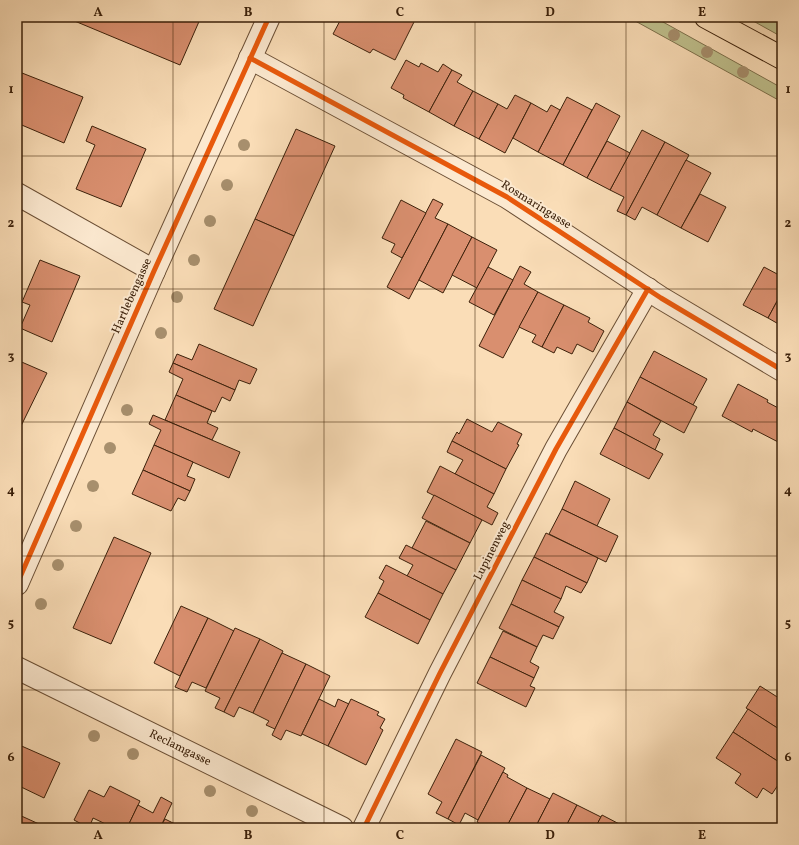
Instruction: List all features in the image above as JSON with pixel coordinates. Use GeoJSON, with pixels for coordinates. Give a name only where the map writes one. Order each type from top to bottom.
{"type":"FeatureCollection","features":[{"type":"Feature","properties":{"kind":"main road"},"geometry":{"type":"LineString","coordinates":[[706,17],[782,58]]}},
{"type":"Feature","properties":{"kind":"street","name":"Hartlebengasse"},"geometry":{"type":"LineString","coordinates":[[17,584],[154,271],[268,17]]}},
{"type":"Feature","properties":{"kind":"street","name":"Rosmaringasse"},"geometry":{"type":"LineString","coordinates":[[250,58],[506,197],[648,289],[782,370]]}},
{"type":"Feature","properties":{"kind":"street"},"geometry":{"type":"LineString","coordinates":[[17,194],[154,271]]}},
{"type":"Feature","properties":{"kind":"street","name":"Lupinenweg"},"geometry":{"type":"LineString","coordinates":[[364,828],[440,673],[556,449],[648,289]]}},
{"type":"Feature","properties":{"kind":"street","name":"Reclamgasse"},"geometry":{"type":"LineString","coordinates":[[17,668],[342,828]]}},
{"type":"Feature","properties":{"kind":"green space"},"geometry":{"type":"Polygon","coordinates":[[[628,17],[654,17],[782,88],[782,102],[628,17]]]}},
{"type":"Feature","properties":{"kind":"green space"},"geometry":{"type":"Polygon","coordinates":[[[746,17],[782,17],[782,37],[746,17]]]}},
{"type":"Feature","properties":{"kind":"building"},"geometry":{"type":"Polygon","coordinates":[[[65,17],[201,17],[180,65],[65,17]]]}},
{"type":"Feature","properties":{"kind":"building"},"geometry":{"type":"Polygon","coordinates":[[[342,17],[409,17],[415,20],[395,60],[373,49],[370,53],[333,34],[342,17]]]}},
{"type":"Feature","properties":{"kind":"building"},"geometry":{"type":"Polygon","coordinates":[[[406,60],[419,67],[421,63],[438,72],[443,64],[452,70],[429,112],[403,98],[404,95],[391,88],[406,60]]]}},
{"type":"Feature","properties":{"kind":"building"},"geometry":{"type":"Polygon","coordinates":[[[452,70],[462,75],[457,82],[473,91],[454,126],[429,112],[452,70]]]}},
{"type":"Feature","properties":{"kind":"building"},"geometry":{"type":"Polygon","coordinates":[[[22,73],[83,97],[64,143],[17,123],[17,85],[22,73]]]}},
{"type":"Feature","properties":{"kind":"building"},"geometry":{"type":"Polygon","coordinates":[[[473,91],[498,104],[479,139],[454,126],[473,91]]]}},
{"type":"Feature","properties":{"kind":"building"},"geometry":{"type":"Polygon","coordinates":[[[515,95],[531,103],[505,153],[479,139],[498,104],[507,109],[515,95]]]}},
{"type":"Feature","properties":{"kind":"building"},"geometry":{"type":"Polygon","coordinates":[[[567,97],[592,110],[563,165],[538,152],[567,97]]]}},
{"type":"Feature","properties":{"kind":"building"},"geometry":{"type":"Polygon","coordinates":[[[531,103],[547,112],[551,105],[560,110],[538,152],[513,138],[531,103]]]}},
{"type":"Feature","properties":{"kind":"building"},"geometry":{"type":"Polygon","coordinates":[[[596,103],[620,116],[587,178],[563,165],[596,103]]]}},
{"type":"Feature","properties":{"kind":"building"},"geometry":{"type":"Polygon","coordinates":[[[92,126],[146,149],[121,207],[76,189],[95,145],[86,141],[92,126]]]}},
{"type":"Feature","properties":{"kind":"building"},"geometry":{"type":"Polygon","coordinates":[[[296,129],[335,146],[294,236],[255,219],[296,129]]]}},
{"type":"Feature","properties":{"kind":"building"},"geometry":{"type":"Polygon","coordinates":[[[642,130],[665,142],[626,215],[617,211],[624,197],[610,190],[642,130]]]}},
{"type":"Feature","properties":{"kind":"building"},"geometry":{"type":"Polygon","coordinates":[[[607,141],[630,153],[610,190],[587,178],[607,141]]]}},
{"type":"Feature","properties":{"kind":"building"},"geometry":{"type":"Polygon","coordinates":[[[665,142],[689,155],[657,215],[642,207],[635,220],[626,215],[665,142]]]}},
{"type":"Feature","properties":{"kind":"building"},"geometry":{"type":"Polygon","coordinates":[[[686,160],[711,173],[681,228],[657,215],[686,160]]]}},
{"type":"Feature","properties":{"kind":"building"},"geometry":{"type":"Polygon","coordinates":[[[700,194],[726,207],[708,242],[681,228],[700,194]]]}},
{"type":"Feature","properties":{"kind":"building"},"geometry":{"type":"Polygon","coordinates":[[[433,199],[443,204],[435,218],[448,224],[409,299],[387,287],[433,199]]]}},
{"type":"Feature","properties":{"kind":"building"},"geometry":{"type":"Polygon","coordinates":[[[401,200],[426,213],[402,258],[391,252],[395,244],[382,238],[401,200]]]}},
{"type":"Feature","properties":{"kind":"building"},"geometry":{"type":"Polygon","coordinates":[[[255,219],[294,236],[253,326],[214,309],[255,219]]]}},
{"type":"Feature","properties":{"kind":"building"},"geometry":{"type":"Polygon","coordinates":[[[448,224],[472,237],[443,293],[419,280],[448,224]]]}},
{"type":"Feature","properties":{"kind":"building"},"geometry":{"type":"Polygon","coordinates":[[[472,237],[497,250],[477,288],[452,275],[472,237]]]}},
{"type":"Feature","properties":{"kind":"building"},"geometry":{"type":"Polygon","coordinates":[[[40,260],[80,276],[52,342],[20,328],[30,305],[22,302],[40,260]]]}},
{"type":"Feature","properties":{"kind":"building"},"geometry":{"type":"Polygon","coordinates":[[[520,266],[531,272],[524,284],[538,292],[503,358],[479,346],[520,266]]]}},
{"type":"Feature","properties":{"kind":"building"},"geometry":{"type":"Polygon","coordinates":[[[488,267],[513,280],[494,315],[469,302],[488,267]]]}},
{"type":"Feature","properties":{"kind":"building"},"geometry":{"type":"Polygon","coordinates":[[[764,267],[779,275],[782,271],[782,292],[768,318],[743,305],[764,267]]]}},
{"type":"Feature","properties":{"kind":"building"},"geometry":{"type":"Polygon","coordinates":[[[538,292],[564,305],[542,347],[532,342],[536,335],[519,327],[538,292]]]}},
{"type":"Feature","properties":{"kind":"building"},"geometry":{"type":"Polygon","coordinates":[[[782,292],[782,326],[768,318],[782,292]]]}},
{"type":"Feature","properties":{"kind":"building"},"geometry":{"type":"Polygon","coordinates":[[[564,305],[590,318],[588,322],[604,331],[593,352],[577,344],[572,354],[557,347],[554,353],[542,347],[564,305]]]}},
{"type":"Feature","properties":{"kind":"building"},"geometry":{"type":"Polygon","coordinates":[[[199,344],[257,369],[250,384],[239,380],[235,390],[173,363],[177,354],[192,360],[199,344]]]}},
{"type":"Feature","properties":{"kind":"building"},"geometry":{"type":"Polygon","coordinates":[[[654,351],[707,379],[693,405],[640,377],[654,351]]]}},
{"type":"Feature","properties":{"kind":"building"},"geometry":{"type":"Polygon","coordinates":[[[17,360],[47,373],[21,426],[17,424],[17,360]]]}},
{"type":"Feature","properties":{"kind":"building"},"geometry":{"type":"Polygon","coordinates":[[[173,363],[235,390],[230,401],[222,397],[215,412],[176,395],[183,379],[169,372],[173,363]]]}},
{"type":"Feature","properties":{"kind":"building"},"geometry":{"type":"Polygon","coordinates":[[[640,377],[697,407],[684,433],[627,402],[640,377]]]}},
{"type":"Feature","properties":{"kind":"building"},"geometry":{"type":"Polygon","coordinates":[[[738,384],[768,400],[767,402],[782,410],[782,444],[753,429],[752,432],[722,416],[738,384]]]}},
{"type":"Feature","properties":{"kind":"building"},"geometry":{"type":"Polygon","coordinates":[[[176,395],[212,411],[207,423],[218,428],[212,440],[165,420],[176,395]]]}},
{"type":"Feature","properties":{"kind":"building"},"geometry":{"type":"Polygon","coordinates":[[[627,402],[661,421],[653,435],[660,439],[655,450],[614,428],[627,402]]]}},
{"type":"Feature","properties":{"kind":"building"},"geometry":{"type":"Polygon","coordinates":[[[153,415],[240,452],[229,478],[154,445],[161,430],[149,424],[153,415]]]}},
{"type":"Feature","properties":{"kind":"building"},"geometry":{"type":"Polygon","coordinates":[[[467,419],[492,432],[498,422],[522,434],[517,444],[519,445],[506,469],[452,441],[457,432],[459,434],[467,419]]]}},
{"type":"Feature","properties":{"kind":"building"},"geometry":{"type":"Polygon","coordinates":[[[614,428],[663,454],[649,479],[600,454],[614,428]]]}},
{"type":"Feature","properties":{"kind":"building"},"geometry":{"type":"Polygon","coordinates":[[[452,441],[506,469],[494,494],[455,474],[463,460],[447,452],[452,441]]]}},
{"type":"Feature","properties":{"kind":"building"},"geometry":{"type":"Polygon","coordinates":[[[154,445],[193,462],[187,476],[195,479],[190,491],[143,470],[154,445]]]}},
{"type":"Feature","properties":{"kind":"building"},"geometry":{"type":"Polygon","coordinates":[[[440,466],[494,494],[487,507],[498,513],[492,525],[427,492],[440,466]]]}},
{"type":"Feature","properties":{"kind":"building"},"geometry":{"type":"Polygon","coordinates":[[[143,470],[190,491],[185,501],[178,498],[171,511],[132,494],[143,470]]]}},
{"type":"Feature","properties":{"kind":"building"},"geometry":{"type":"Polygon","coordinates":[[[575,481],[610,499],[597,526],[562,509],[575,481]]]}},
{"type":"Feature","properties":{"kind":"building"},"geometry":{"type":"Polygon","coordinates":[[[434,495],[482,520],[470,543],[422,518],[434,495]]]}},
{"type":"Feature","properties":{"kind":"building"},"geometry":{"type":"Polygon","coordinates":[[[562,509],[618,536],[606,562],[549,534],[562,509]]]}},
{"type":"Feature","properties":{"kind":"building"},"geometry":{"type":"Polygon","coordinates":[[[426,521],[470,543],[456,570],[412,548],[426,521]]]}},
{"type":"Feature","properties":{"kind":"building"},"geometry":{"type":"Polygon","coordinates":[[[546,533],[598,558],[587,583],[534,557],[546,533]]]}},
{"type":"Feature","properties":{"kind":"building"},"geometry":{"type":"Polygon","coordinates":[[[114,537],[151,553],[111,644],[73,628],[114,537]]]}},
{"type":"Feature","properties":{"kind":"building"},"geometry":{"type":"Polygon","coordinates":[[[406,545],[456,570],[443,594],[407,576],[413,565],[399,558],[406,545]]]}},
{"type":"Feature","properties":{"kind":"building"},"geometry":{"type":"Polygon","coordinates":[[[534,557],[587,583],[581,593],[566,586],[561,599],[522,580],[534,557]]]}},
{"type":"Feature","properties":{"kind":"building"},"geometry":{"type":"Polygon","coordinates":[[[386,565],[443,594],[430,620],[378,593],[384,581],[379,578],[386,565]]]}},
{"type":"Feature","properties":{"kind":"building"},"geometry":{"type":"Polygon","coordinates":[[[522,580],[561,599],[554,612],[564,617],[559,627],[511,604],[522,580]]]}},
{"type":"Feature","properties":{"kind":"building"},"geometry":{"type":"Polygon","coordinates":[[[378,593],[430,620],[418,644],[365,617],[378,593]]]}},
{"type":"Feature","properties":{"kind":"building"},"geometry":{"type":"Polygon","coordinates":[[[511,604],[559,627],[553,639],[543,635],[537,647],[499,628],[511,604]]]}},
{"type":"Feature","properties":{"kind":"building"},"geometry":{"type":"Polygon","coordinates":[[[181,606],[208,618],[180,676],[154,663],[181,606]]]}},
{"type":"Feature","properties":{"kind":"building"},"geometry":{"type":"Polygon","coordinates":[[[208,618],[234,631],[206,688],[192,682],[187,692],[175,687],[208,618]]]}},
{"type":"Feature","properties":{"kind":"building"},"geometry":{"type":"Polygon","coordinates":[[[235,628],[260,639],[224,712],[215,708],[220,698],[205,691],[235,628]]]}},
{"type":"Feature","properties":{"kind":"building"},"geometry":{"type":"Polygon","coordinates":[[[503,631],[537,647],[530,662],[539,667],[534,678],[490,657],[503,631]]]}},
{"type":"Feature","properties":{"kind":"building"},"geometry":{"type":"Polygon","coordinates":[[[260,639],[283,651],[253,713],[239,707],[234,717],[224,712],[260,639]]]}},
{"type":"Feature","properties":{"kind":"building"},"geometry":{"type":"Polygon","coordinates":[[[282,653],[306,664],[275,729],[266,725],[269,721],[253,713],[282,653]]]}},
{"type":"Feature","properties":{"kind":"building"},"geometry":{"type":"Polygon","coordinates":[[[490,657],[534,678],[530,686],[535,688],[526,707],[477,683],[490,657]]]}},
{"type":"Feature","properties":{"kind":"building"},"geometry":{"type":"Polygon","coordinates":[[[306,664],[330,676],[301,736],[286,730],[281,740],[272,735],[306,664]]]}},
{"type":"Feature","properties":{"kind":"building"},"geometry":{"type":"Polygon","coordinates":[[[760,686],[782,700],[782,731],[746,708],[760,686]]]}},
{"type":"Feature","properties":{"kind":"building"},"geometry":{"type":"Polygon","coordinates":[[[319,699],[335,707],[338,699],[349,704],[328,746],[302,734],[319,699]]]}},
{"type":"Feature","properties":{"kind":"building"},"geometry":{"type":"Polygon","coordinates":[[[351,699],[379,712],[377,715],[385,719],[380,728],[383,730],[366,765],[328,746],[351,699]]]}},
{"type":"Feature","properties":{"kind":"building"},"geometry":{"type":"Polygon","coordinates":[[[748,709],[782,731],[782,764],[733,732],[748,709]]]}},
{"type":"Feature","properties":{"kind":"building"},"geometry":{"type":"Polygon","coordinates":[[[733,732],[782,764],[782,779],[772,794],[763,788],[757,798],[735,783],[741,774],[716,758],[733,732]]]}},
{"type":"Feature","properties":{"kind":"building"},"geometry":{"type":"Polygon","coordinates":[[[456,739],[482,752],[448,819],[436,813],[442,802],[428,794],[456,739]]]}},
{"type":"Feature","properties":{"kind":"building"},"geometry":{"type":"Polygon","coordinates":[[[17,744],[60,763],[44,798],[17,785],[17,744]]]}},
{"type":"Feature","properties":{"kind":"building"},"geometry":{"type":"Polygon","coordinates":[[[481,755],[505,768],[478,820],[465,813],[459,825],[448,819],[481,755]]]}},
{"type":"Feature","properties":{"kind":"building"},"geometry":{"type":"Polygon","coordinates":[[[503,772],[508,775],[507,777],[527,788],[506,828],[488,828],[477,822],[503,772]]]}},
{"type":"Feature","properties":{"kind":"building"},"geometry":{"type":"Polygon","coordinates":[[[110,786],[140,801],[127,828],[114,828],[93,818],[89,828],[74,820],[89,790],[104,797],[110,786]]]}},
{"type":"Feature","properties":{"kind":"building"},"geometry":{"type":"Polygon","coordinates":[[[527,788],[550,799],[535,828],[506,828],[527,788]]]}},
{"type":"Feature","properties":{"kind":"building"},"geometry":{"type":"Polygon","coordinates":[[[553,793],[577,805],[565,828],[535,828],[553,793]]]}},
{"type":"Feature","properties":{"kind":"building"},"geometry":{"type":"Polygon","coordinates":[[[161,797],[172,803],[160,828],[127,828],[138,805],[153,813],[161,797]]]}},
{"type":"Feature","properties":{"kind":"building"},"geometry":{"type":"Polygon","coordinates":[[[577,805],[601,817],[595,828],[565,828],[577,805]]]}},
{"type":"Feature","properties":{"kind":"building"},"geometry":{"type":"Polygon","coordinates":[[[17,814],[39,824],[37,828],[17,828],[17,814]]]}},
{"type":"Feature","properties":{"kind":"building"},"geometry":{"type":"Polygon","coordinates":[[[602,815],[627,828],[595,828],[602,815]]]}},
{"type":"Feature","properties":{"kind":"building"},"geometry":{"type":"Polygon","coordinates":[[[165,819],[183,828],[160,828],[165,819]]]}},
{"type":"Feature","properties":{"kind":"cycle path"},"geometry":{"type":"LineString","coordinates":[[17,584],[154,271],[269,17]]}},
{"type":"Feature","properties":{"kind":"cycle path"},"geometry":{"type":"LineString","coordinates":[[250,58],[507,197],[661,298],[782,370]]}},
{"type":"Feature","properties":{"kind":"cycle path"},"geometry":{"type":"LineString","coordinates":[[364,828],[440,673],[556,449],[648,289]]}}]}
